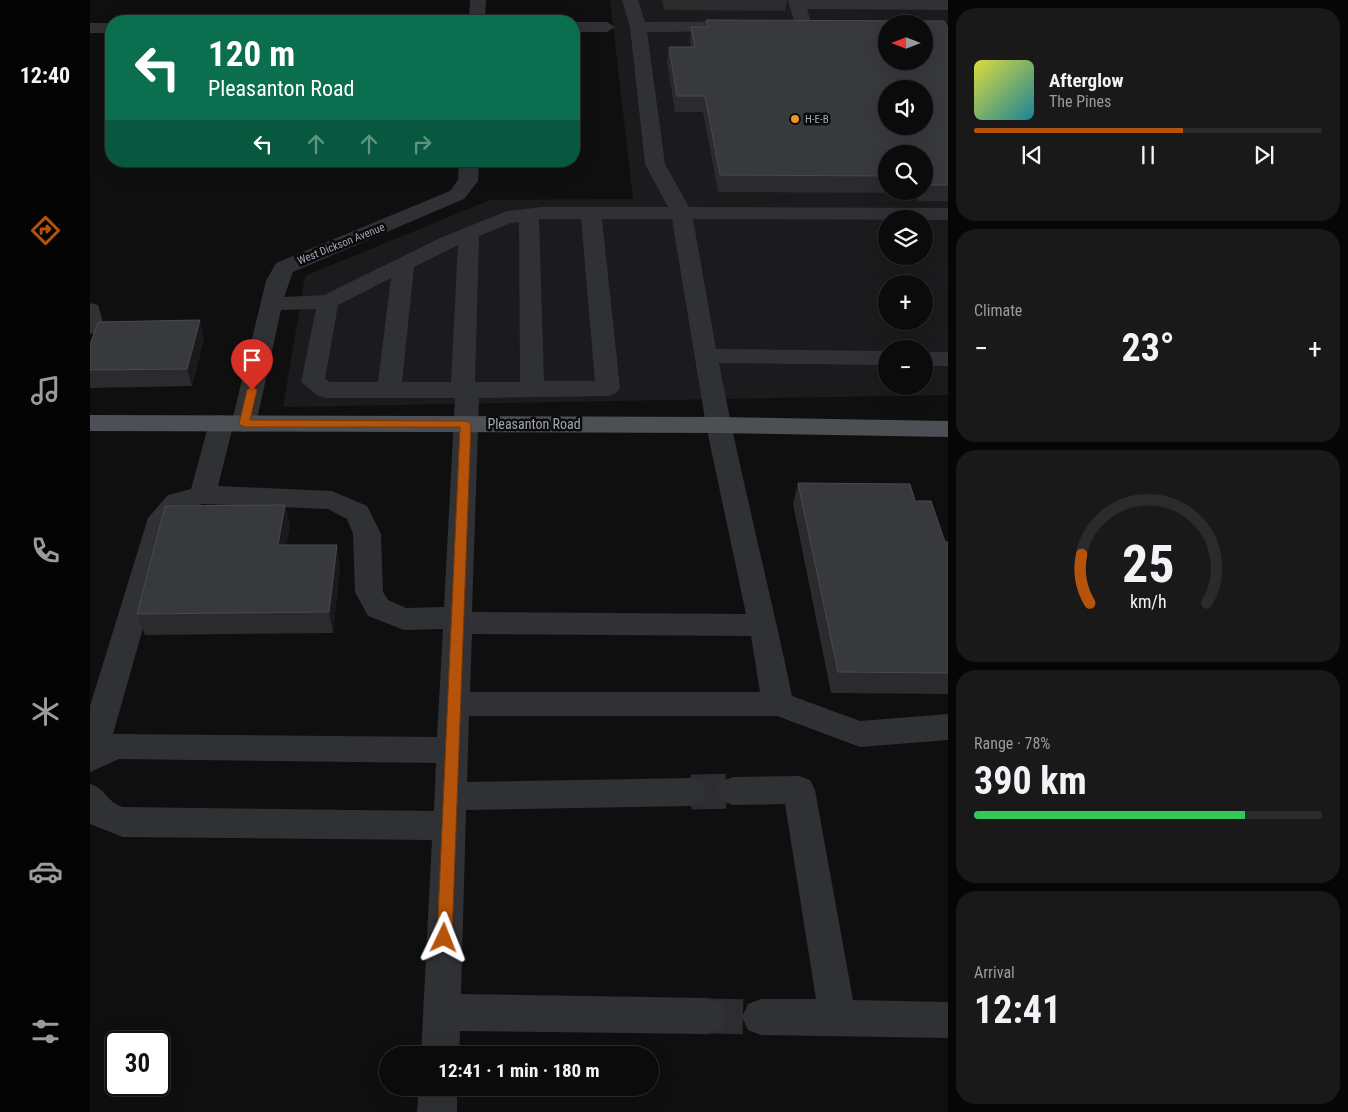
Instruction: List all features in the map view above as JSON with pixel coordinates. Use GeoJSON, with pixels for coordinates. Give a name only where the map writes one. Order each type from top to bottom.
{"type":"FeatureCollection","features":[{"type":"Feature","properties":{"kind":"main road","name":"Pleasanton Road"},"geometry":{"type":"LineString","coordinates":[[90,424],[466,424],[948,429]]}},
{"type":"Feature","properties":{"kind":"street"},"geometry":{"type":"LineString","coordinates":[[477,15],[478,0]]}},
{"type":"Feature","properties":{"kind":"street"},"geometry":{"type":"LineString","coordinates":[[630,0],[638,27],[655,164],[681,212],[718,426],[763,625],[778,704]]}},
{"type":"Feature","properties":{"kind":"street"},"geometry":{"type":"LineString","coordinates":[[638,27],[813,26],[797,2]]}},
{"type":"Feature","properties":{"kind":"street"},"geometry":{"type":"LineString","coordinates":[[797,2],[948,5]]}},
{"type":"Feature","properties":{"kind":"street"},"geometry":{"type":"LineString","coordinates":[[580,27],[607,27]]}},
{"type":"Feature","properties":{"kind":"street"},"geometry":{"type":"LineString","coordinates":[[90,28],[105,28]]}},
{"type":"Feature","properties":{"kind":"street","name":"West Dickson Avenue"},"geometry":{"type":"LineString","coordinates":[[203,495],[233,424],[272,304],[277,281],[284,268],[457,195],[468,181],[469,167]]}},
{"type":"Feature","properties":{"kind":"street"},"geometry":{"type":"LineString","coordinates":[[272,304],[328,302],[469,233],[507,217],[591,213],[681,212],[948,214]]}},
{"type":"Feature","properties":{"kind":"street"},"geometry":{"type":"LineString","coordinates":[[328,302],[313,382],[325,390],[608,388],[591,213]]}},
{"type":"Feature","properties":{"kind":"street"},"geometry":{"type":"LineString","coordinates":[[529,215],[532,389]]}},
{"type":"Feature","properties":{"kind":"street"},"geometry":{"type":"LineString","coordinates":[[440,1046],[467,396],[469,233]]}},
{"type":"Feature","properties":{"kind":"street"},"geometry":{"type":"LineString","coordinates":[[389,390],[404,264]]}},
{"type":"Feature","properties":{"kind":"street"},"geometry":{"type":"LineString","coordinates":[[90,310],[92,322],[90,327]]}},
{"type":"Feature","properties":{"kind":"street"},"geometry":{"type":"LineString","coordinates":[[706,356],[878,358]]}},
{"type":"Feature","properties":{"kind":"street"},"geometry":{"type":"LineString","coordinates":[[933,359],[948,359]]}},
{"type":"Feature","properties":{"kind":"street"},"geometry":{"type":"LineString","coordinates":[[90,758],[161,518],[177,502],[203,495],[332,500],[358,514],[367,534],[368,592],[378,608],[404,619],[763,625]]}},
{"type":"Feature","properties":{"kind":"street"},"geometry":{"type":"LineString","coordinates":[[454,704],[778,704],[860,734],[948,727]]}},
{"type":"Feature","properties":{"kind":"street"},"geometry":{"type":"LineString","coordinates":[[90,758],[104,749],[119,746],[452,750]]}},
{"type":"Feature","properties":{"kind":"street"},"geometry":{"type":"LineString","coordinates":[[733,791],[799,790],[838,1018]]}},
{"type":"Feature","properties":{"kind":"street"},"geometry":{"type":"LineString","coordinates":[[90,798],[103,816],[122,822],[450,811],[691,792]]}},
{"type":"Feature","properties":{"kind":"street"},"geometry":{"type":"LineString","coordinates":[[441,1012],[708,1016]]}},
{"type":"Feature","properties":{"kind":"street"},"geometry":{"type":"LineString","coordinates":[[761,1017],[948,1020]]}},
{"type":"Feature","properties":{"kind":"street"},"geometry":{"type":"LineString","coordinates":[[437,1112],[438,1096]]}},
{"type":"Feature","properties":{"kind":"shaded area"},"geometry":{"type":"Polygon","coordinates":[[[610,0],[948,0],[948,395],[283,407],[305,276],[490,200],[633,199],[610,0]]]}},
{"type":"Feature","properties":{"kind":"building","name":"H-E-B"},"geometry":{"type":"Polygon","coordinates":[[[706,20],[878,21],[878,70],[933,70],[933,21],[944,21],[948,28],[948,185],[933,185],[933,145],[878,145],[878,176],[720,175],[705,96],[677,96],[669,47],[695,47],[691,27],[708,27],[706,20]]]}},
{"type":"Feature","properties":{"kind":"building"},"geometry":{"type":"Polygon","coordinates":[[[200,320],[187,369],[90,370],[90,345],[98,322],[200,320]]]}},
{"type":"Feature","properties":{"kind":"building"},"geometry":{"type":"Polygon","coordinates":[[[798,483],[910,484],[915,501],[931,501],[945,542],[948,542],[948,673],[838,672],[798,483]]]}},
{"type":"Feature","properties":{"kind":"building"},"geometry":{"type":"Polygon","coordinates":[[[285,505],[278,545],[337,545],[329,612],[137,614],[165,506],[285,505]]]}},
{"type":"Feature","properties":{"kind":"tunnel"},"geometry":{"type":"LineString","coordinates":[[691,792],[733,791]]}},
{"type":"Feature","properties":{"kind":"tunnel"},"geometry":{"type":"LineString","coordinates":[[708,1016],[761,1017]]}},
{"type":"Feature","properties":{"kind":"place","name":"H-E-B"},"geometry":{"type":"Point","coordinates":[795,119]}},
{"type":"Feature","properties":{"kind":"route"},"geometry":{"type":"LineString","coordinates":[[252,390],[244,424],[466,424],[444,938]]}}]}
